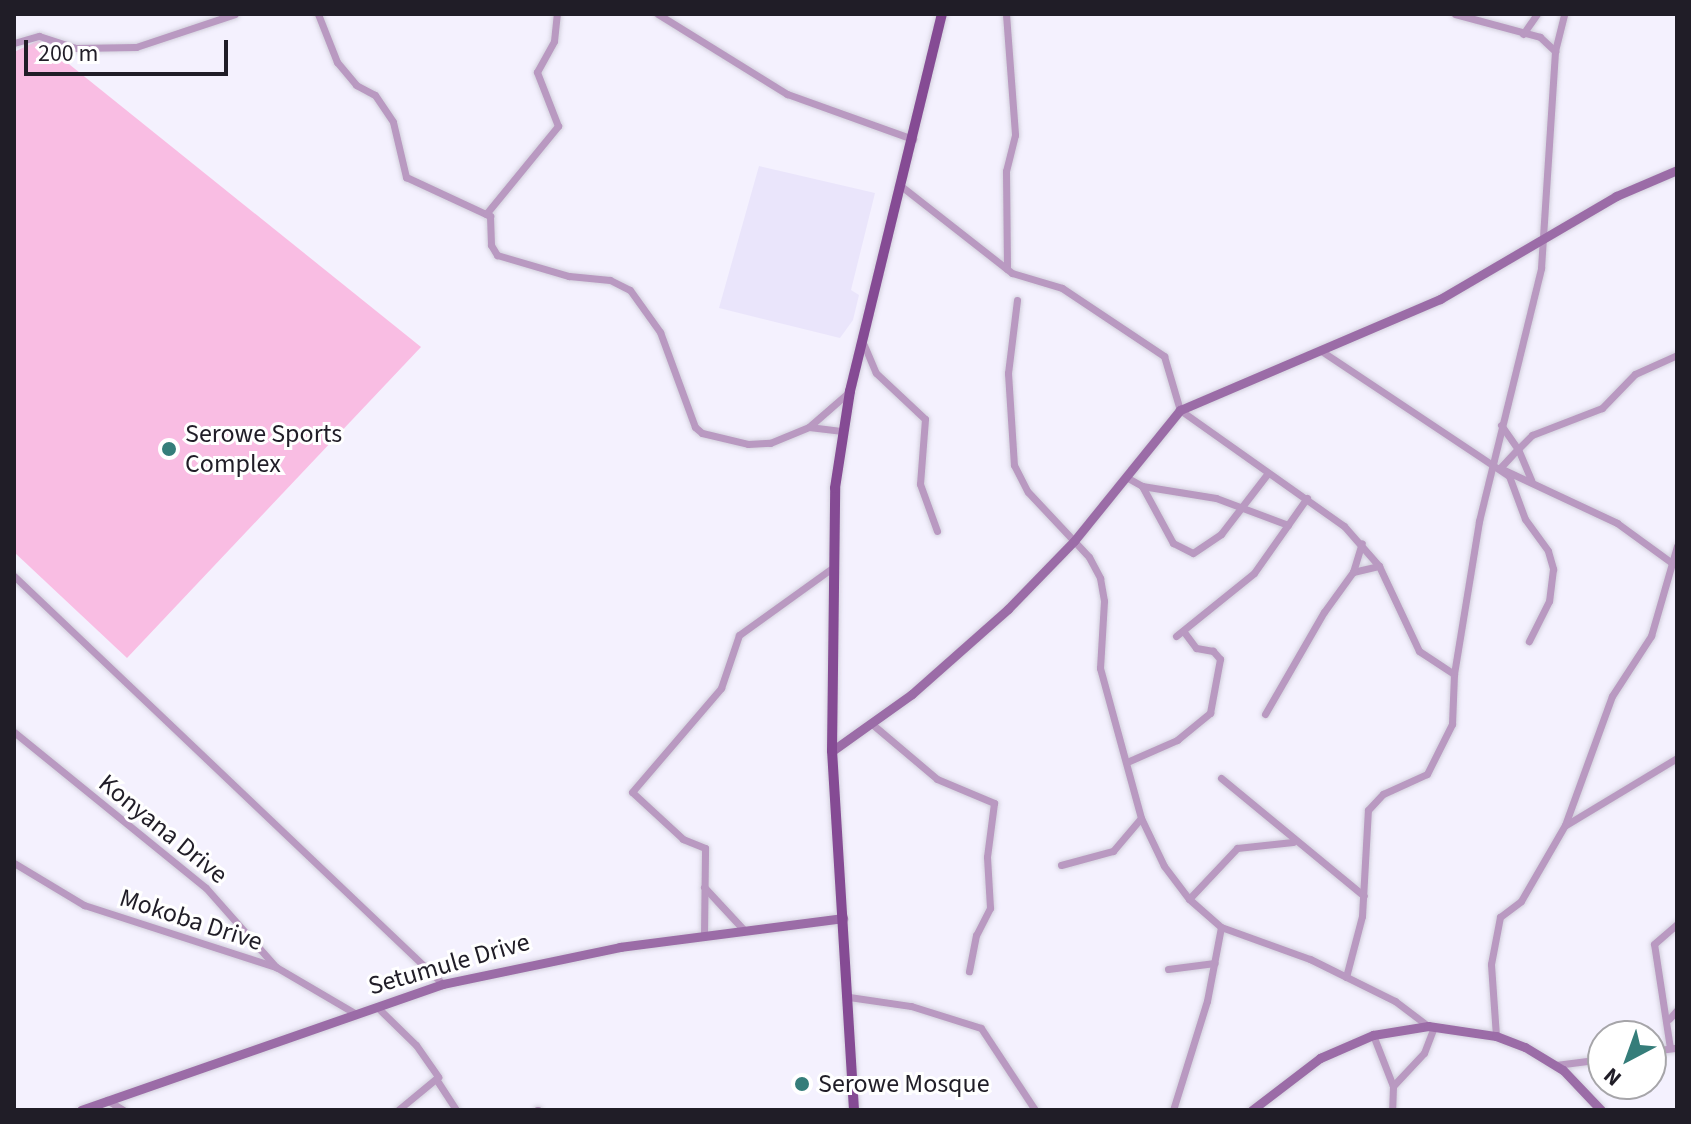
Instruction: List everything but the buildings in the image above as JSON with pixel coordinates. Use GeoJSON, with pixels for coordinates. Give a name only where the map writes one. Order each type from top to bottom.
{"type":"FeatureCollection","features":[{"type":"Feature","properties":{"kind":"main road"},"geometry":{"type":"LineString","coordinates":[[854,1110],[832,751],[831,569],[841,431],[942,14]]}},
{"type":"Feature","properties":{"kind":"street"},"geometry":{"type":"LineString","coordinates":[[14,43],[39,36],[75,48],[136,47],[235,14]]}},
{"type":"Feature","properties":{"kind":"street"},"geometry":{"type":"LineString","coordinates":[[318,14],[337,62],[356,85],[375,95],[393,122],[406,177],[486,214],[493,221],[491,245],[497,255],[569,276],[610,280],[630,290],[660,332],[695,427],[702,433],[770,443],[809,427],[850,391]]}},
{"type":"Feature","properties":{"kind":"street"},"geometry":{"type":"LineString","coordinates":[[486,214],[558,126],[537,72],[554,41],[557,14]]}},
{"type":"Feature","properties":{"kind":"street"},"geometry":{"type":"LineString","coordinates":[[658,14],[787,94],[913,139]]}},
{"type":"Feature","properties":{"kind":"street"},"geometry":{"type":"LineString","coordinates":[[1006,14],[1015,135],[1006,171],[1007,269]]}},
{"type":"Feature","properties":{"kind":"street"},"geometry":{"type":"LineString","coordinates":[[1455,14],[1540,37],[1555,51]]}},
{"type":"Feature","properties":{"kind":"street"},"geometry":{"type":"LineString","coordinates":[[1523,34],[1537,14]]}},
{"type":"Feature","properties":{"kind":"street"},"geometry":{"type":"LineString","coordinates":[[1346,977],[1364,896],[1368,810],[1383,794],[1422,778],[1435,762],[1452,724],[1454,674],[1490,463],[1545,239],[1555,51],[1564,14]]}},
{"type":"Feature","properties":{"kind":"street"},"geometry":{"type":"LineString","coordinates":[[832,751],[872,724],[980,635],[1074,541],[1180,410],[1440,299],[1639,184],[1677,170]]}},
{"type":"Feature","properties":{"kind":"street"},"geometry":{"type":"LineString","coordinates":[[901,186],[1007,269],[1062,288],[1164,356],[1180,410],[1307,498],[1362,543],[1379,566],[1412,642],[1454,674]]}},
{"type":"Feature","properties":{"kind":"street"},"geometry":{"type":"LineString","coordinates":[[1017,300],[1008,373],[1014,465],[1028,492],[1089,557],[1102,589],[1098,658],[1141,818],[1164,866],[1189,899],[1221,927],[1275,943],[1346,977],[1431,1026]]}},
{"type":"Feature","properties":{"kind":"street"},"geometry":{"type":"LineString","coordinates":[[864,345],[876,373],[925,419],[920,484],[937,531]]}},
{"type":"Feature","properties":{"kind":"street"},"geometry":{"type":"LineString","coordinates":[[1320,350],[1490,463],[1531,480],[1566,503],[1617,523],[1674,559]]}},
{"type":"Feature","properties":{"kind":"street"},"geometry":{"type":"LineString","coordinates":[[1502,469],[1532,435],[1602,408],[1635,374],[1677,355]]}},
{"type":"Feature","properties":{"kind":"street"},"geometry":{"type":"LineString","coordinates":[[1501,425],[1518,449],[1531,480]]}},
{"type":"Feature","properties":{"kind":"street"},"geometry":{"type":"LineString","coordinates":[[809,427],[841,431]]}},
{"type":"Feature","properties":{"kind":"street"},"geometry":{"type":"LineString","coordinates":[[1502,469],[1553,569],[1549,601],[1529,641]]}},
{"type":"Feature","properties":{"kind":"street"},"geometry":{"type":"LineString","coordinates":[[1142,486],[1173,543],[1193,553],[1208,547],[1244,507],[1268,473]]}},
{"type":"Feature","properties":{"kind":"street"},"geometry":{"type":"LineString","coordinates":[[1126,477],[1142,486],[1244,507],[1288,525]]}},
{"type":"Feature","properties":{"kind":"street"},"geometry":{"type":"LineString","coordinates":[[1127,762],[1177,740],[1210,713],[1220,659],[1196,648],[1180,634],[1254,573],[1307,498]]}},
{"type":"Feature","properties":{"kind":"street"},"geometry":{"type":"LineString","coordinates":[[1265,714],[1353,572],[1362,543]]}},
{"type":"Feature","properties":{"kind":"street"},"geometry":{"type":"LineString","coordinates":[[1496,1036],[1491,964],[1498,922],[1504,911],[1521,901],[1565,825],[1612,696],[1651,636],[1677,546]]}},
{"type":"Feature","properties":{"kind":"street"},"geometry":{"type":"LineString","coordinates":[[1353,572],[1379,566]]}},
{"type":"Feature","properties":{"kind":"street"},"geometry":{"type":"LineString","coordinates":[[704,935],[705,848],[683,839],[632,792],[721,688],[733,666],[739,635],[831,569]]}},
{"type":"Feature","properties":{"kind":"street"},"geometry":{"type":"LineString","coordinates":[[14,576],[443,984]]}},
{"type":"Feature","properties":{"kind":"street"},"geometry":{"type":"LineString","coordinates":[[872,724],[937,779],[994,803],[987,857],[990,908],[976,935],[969,971]]}},
{"type":"Feature","properties":{"kind":"street","name":"Konyana Drive"},"geometry":{"type":"LineString","coordinates":[[14,732],[206,888],[276,967]]}},
{"type":"Feature","properties":{"kind":"street"},"geometry":{"type":"LineString","coordinates":[[1565,825],[1677,758]]}},
{"type":"Feature","properties":{"kind":"street"},"geometry":{"type":"LineString","coordinates":[[1221,778],[1293,842],[1364,896]]}},
{"type":"Feature","properties":{"kind":"street"},"geometry":{"type":"LineString","coordinates":[[1061,865],[1113,851],[1141,818]]}},
{"type":"Feature","properties":{"kind":"street"},"geometry":{"type":"LineString","coordinates":[[1189,899],[1237,848],[1293,842]]}},
{"type":"Feature","properties":{"kind":"street","name":"Mokoba Drive"},"geometry":{"type":"LineString","coordinates":[[14,863],[84,905],[276,967],[356,1014]]}},
{"type":"Feature","properties":{"kind":"street"},"geometry":{"type":"LineString","coordinates":[[704,887],[743,929]]}},
{"type":"Feature","properties":{"kind":"street","name":"Setumule Drive"},"geometry":{"type":"LineString","coordinates":[[81,1110],[443,984],[528,962],[743,929],[843,918]]}},
{"type":"Feature","properties":{"kind":"street"},"geometry":{"type":"LineString","coordinates":[[1674,1048],[1654,944],[1677,924]]}},
{"type":"Feature","properties":{"kind":"street"},"geometry":{"type":"LineString","coordinates":[[1173,1110],[1215,963],[1221,927]]}},
{"type":"Feature","properties":{"kind":"street"},"geometry":{"type":"LineString","coordinates":[[1168,969],[1215,963]]}},
{"type":"Feature","properties":{"kind":"street"},"geometry":{"type":"LineString","coordinates":[[849,997],[911,1006],[981,1028],[1035,1110]]}},
{"type":"Feature","properties":{"kind":"street"},"geometry":{"type":"LineString","coordinates":[[377,1007],[416,1045],[456,1110]]}},
{"type":"Feature","properties":{"kind":"street"},"geometry":{"type":"LineString","coordinates":[[1669,1019],[1677,1010]]}},
{"type":"Feature","properties":{"kind":"street"},"geometry":{"type":"LineString","coordinates":[[1393,1086],[1424,1053],[1431,1026]]}},
{"type":"Feature","properties":{"kind":"street"},"geometry":{"type":"LineString","coordinates":[[1252,1110],[1320,1058],[1373,1035],[1431,1026],[1496,1036],[1556,1065],[1601,1110]]}},
{"type":"Feature","properties":{"kind":"street"},"geometry":{"type":"LineString","coordinates":[[1373,1035],[1393,1086],[1392,1110]]}},
{"type":"Feature","properties":{"kind":"street"},"geometry":{"type":"LineString","coordinates":[[1556,1065],[1587,1061]]}},
{"type":"Feature","properties":{"kind":"street"},"geometry":{"type":"LineString","coordinates":[[398,1110],[438,1082]]}},
{"type":"Feature","properties":{"kind":"street"},"geometry":{"type":"LineString","coordinates":[[107,1100],[123,1110]]}},
{"type":"Feature","properties":{"kind":"shaded area","name":"Serowe Sports Complex"},"geometry":{"type":"Polygon","coordinates":[[[39,40],[421,347],[127,658],[14,552],[14,52],[39,40]]]}},
{"type":"Feature","properties":{"kind":"shaded area"},"geometry":{"type":"Polygon","coordinates":[[[759,166],[875,193],[851,290],[859,295],[853,320],[840,338],[719,308],[759,166]]]}},
{"type":"Feature","properties":{"kind":"place","name":"Serowe Sports Complex"},"geometry":{"type":"Point","coordinates":[169,449]}},
{"type":"Feature","properties":{"kind":"place","name":"Serowe Mosque"},"geometry":{"type":"Point","coordinates":[802,1084]}}]}
